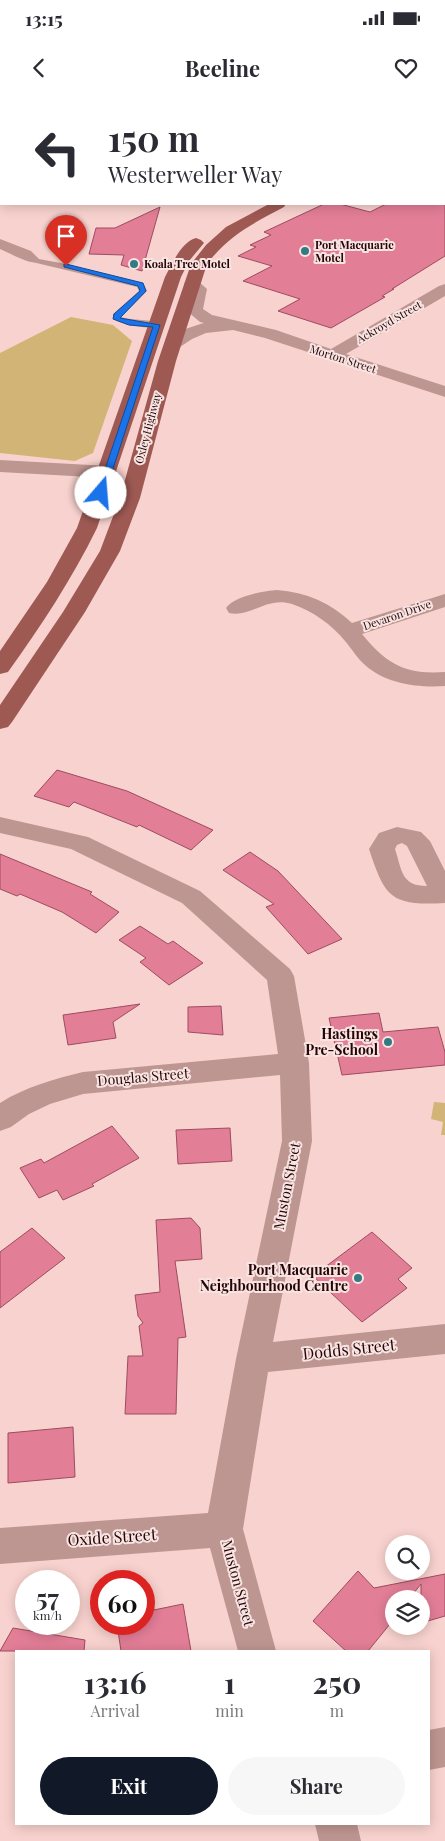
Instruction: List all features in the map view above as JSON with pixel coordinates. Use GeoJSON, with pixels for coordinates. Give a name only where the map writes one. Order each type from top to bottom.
{"type":"FeatureCollection","features":[{"type":"Feature","properties":{"kind":"main road","name":"Oxley Highway"},"geometry":{"type":"LineString","coordinates":[[0,667],[35,619],[69,564],[88,528],[173,277],[182,259],[206,234],[250,205]]}},
{"type":"Feature","properties":{"kind":"main road","name":"Oxley Highway"},"geometry":{"type":"LineString","coordinates":[[0,722],[93,583],[121,526],[162,378],[198,264],[223,237],[246,220],[277,205]]}},
{"type":"Feature","properties":{"kind":"main road"},"geometry":{"type":"LineString","coordinates":[[108,472],[136,473]]}},
{"type":"Feature","properties":{"kind":"street"},"geometry":{"type":"LineString","coordinates":[[0,244],[26,254],[31,260]]}},
{"type":"Feature","properties":{"kind":"street","name":"Morton Street"},"geometry":{"type":"LineString","coordinates":[[192,284],[199,289],[195,311],[198,315],[218,323],[270,334],[445,392]]}},
{"type":"Feature","properties":{"kind":"street","name":"Ackroyd Street"},"geometry":{"type":"LineString","coordinates":[[332,355],[445,289]]}},
{"type":"Feature","properties":{"kind":"street","name":"Morton Street"},"geometry":{"type":"LineString","coordinates":[[174,343],[191,332],[206,328],[221,326],[241,328]]}},
{"type":"Feature","properties":{"kind":"street"},"geometry":{"type":"LineString","coordinates":[[0,466],[108,472]]}},
{"type":"Feature","properties":{"kind":"street","name":"Devaron Drive"},"geometry":{"type":"LineString","coordinates":[[237,608],[266,597],[283,597],[313,605],[349,631],[365,654],[389,671],[418,680],[445,679]]}},
{"type":"Feature","properties":{"kind":"street","name":"Devaron Drive"},"geometry":{"type":"LineString","coordinates":[[349,631],[445,600]]}},
{"type":"Feature","properties":{"kind":"street","name":"Muston Street"},"geometry":{"type":"LineString","coordinates":[[0,825],[79,843],[191,897],[280,976],[294,1063],[297,1141],[254,1358],[224,1529],[256,1650]]}},
{"type":"Feature","properties":{"kind":"street","name":"Douglas Street"},"geometry":{"type":"LineString","coordinates":[[0,1119],[9,1112],[53,1090],[83,1083],[294,1063]]}},
{"type":"Feature","properties":{"kind":"street","name":"Dodds Street"},"geometry":{"type":"LineString","coordinates":[[254,1358],[445,1339]]}},
{"type":"Feature","properties":{"kind":"street","name":"Oxide Street"},"geometry":{"type":"LineString","coordinates":[[0,1546],[224,1529]]}},
{"type":"Feature","properties":{"kind":"street"},"geometry":{"type":"LineString","coordinates":[[430,1750],[445,1747]]}},
{"type":"Feature","properties":{"kind":"street"},"geometry":{"type":"LineString","coordinates":[[336,1825],[340,1841]]}},
{"type":"Feature","properties":{"kind":"lane"},"geometry":{"type":"LineString","coordinates":[[31,260],[66,266],[140,285],[143,291],[116,316],[117,319],[129,323],[157,325]]}},
{"type":"Feature","properties":{"kind":"shaded area"},"geometry":{"type":"Polygon","coordinates":[[[71,317],[113,325],[132,341],[93,453],[75,461],[0,453],[0,353],[71,317]]]}},
{"type":"Feature","properties":{"kind":"shaded area"},"geometry":{"type":"Polygon","coordinates":[[[434,1102],[445,1103],[445,1135],[441,1135],[443,1122],[431,1119],[434,1102]]]}},
{"type":"Feature","properties":{"kind":"building"},"geometry":{"type":"Polygon","coordinates":[[[322,205],[344,205],[370,212],[384,205],[445,205],[445,256],[382,296],[385,297],[331,328],[278,311],[300,299],[243,281],[272,266],[238,256],[256,247],[250,245],[271,235],[264,232],[322,205]]]}},
{"type":"Feature","properties":{"kind":"building"},"geometry":{"type":"Polygon","coordinates":[[[160,207],[142,271],[121,265],[124,255],[89,254],[96,228],[115,228],[160,207]]]}},
{"type":"Feature","properties":{"kind":"building"},"geometry":{"type":"Polygon","coordinates":[[[57,770],[127,791],[213,830],[191,850],[139,825],[137,827],[74,802],[69,807],[34,796],[57,770]]]}},
{"type":"Feature","properties":{"kind":"building"},"geometry":{"type":"Polygon","coordinates":[[[250,852],[278,871],[342,939],[308,954],[266,907],[274,904],[223,870],[250,852]]]}},
{"type":"Feature","properties":{"kind":"building"},"geometry":{"type":"Polygon","coordinates":[[[0,854],[92,892],[90,894],[119,912],[96,933],[62,912],[20,894],[17,896],[0,889],[0,854]]]}},
{"type":"Feature","properties":{"kind":"building"},"geometry":{"type":"Polygon","coordinates":[[[140,926],[168,944],[173,941],[203,963],[169,985],[140,962],[146,958],[119,940],[140,926]]]}},
{"type":"Feature","properties":{"kind":"building"},"geometry":{"type":"Polygon","coordinates":[[[140,1004],[113,1022],[116,1038],[68,1045],[63,1015],[140,1004]]]}},
{"type":"Feature","properties":{"kind":"building"},"geometry":{"type":"Polygon","coordinates":[[[221,1006],[223,1035],[188,1032],[188,1007],[221,1006]]]}},
{"type":"Feature","properties":{"kind":"building","name":"Hastings Pre-School"},"geometry":{"type":"Polygon","coordinates":[[[379,1013],[383,1032],[438,1027],[445,1052],[445,1065],[342,1075],[329,1018],[379,1013]]]}},
{"type":"Feature","properties":{"kind":"building"},"geometry":{"type":"Polygon","coordinates":[[[112,1126],[139,1158],[92,1184],[94,1186],[63,1200],[57,1190],[39,1198],[20,1168],[41,1159],[44,1163],[112,1126]]]}},
{"type":"Feature","properties":{"kind":"building"},"geometry":{"type":"Polygon","coordinates":[[[230,1128],[232,1161],[178,1164],[176,1130],[230,1128]]]}},
{"type":"Feature","properties":{"kind":"building"},"geometry":{"type":"Polygon","coordinates":[[[191,1218],[200,1228],[202,1259],[175,1261],[186,1337],[178,1338],[176,1414],[125,1414],[128,1356],[143,1356],[139,1326],[143,1323],[138,1316],[135,1295],[160,1292],[156,1220],[191,1218]]]}},
{"type":"Feature","properties":{"kind":"building"},"geometry":{"type":"Polygon","coordinates":[[[32,1228],[65,1258],[0,1308],[0,1252],[32,1228]]]}},
{"type":"Feature","properties":{"kind":"building","name":"Port Macquarie Neighbourhood Centre"},"geometry":{"type":"Polygon","coordinates":[[[372,1232],[412,1268],[398,1279],[407,1288],[362,1322],[313,1276],[372,1232]]]}},
{"type":"Feature","properties":{"kind":"building"},"geometry":{"type":"Polygon","coordinates":[[[73,1427],[75,1477],[8,1483],[8,1433],[73,1427]]]}},
{"type":"Feature","properties":{"kind":"building"},"geometry":{"type":"Polygon","coordinates":[[[358,1571],[374,1588],[415,1580],[430,1580],[430,1577],[445,1574],[445,1616],[430,1620],[430,1590],[421,1590],[421,1584],[416,1590],[385,1590],[385,1630],[369,1650],[345,1650],[313,1621],[358,1571]]]}},
{"type":"Feature","properties":{"kind":"building"},"geometry":{"type":"Polygon","coordinates":[[[183,1604],[191,1650],[121,1650],[119,1635],[155,1635],[155,1610],[183,1604]]]}},
{"type":"Feature","properties":{"kind":"building"},"geometry":{"type":"Polygon","coordinates":[[[13,1628],[15,1628],[15,1635],[55,1635],[85,1640],[84,1650],[0,1651],[13,1628]]]}},
{"type":"Feature","properties":{"kind":"place","name":"Port Macquarie Motel"},"geometry":{"type":"Point","coordinates":[305,251]}},
{"type":"Feature","properties":{"kind":"place","name":"Koala Tree Motel"},"geometry":{"type":"Point","coordinates":[134,264]}},
{"type":"Feature","properties":{"kind":"place","name":"Hastings Pre-School"},"geometry":{"type":"Point","coordinates":[388,1042]}},
{"type":"Feature","properties":{"kind":"place","name":"Port Macquarie Neighbourhood Centre"},"geometry":{"type":"Point","coordinates":[358,1278]}},
{"type":"Feature","properties":{"kind":"route"},"geometry":{"type":"LineString","coordinates":[[66,266],[140,285],[143,287],[143,291],[140,296],[116,316],[117,319],[121,322],[157,325],[101,488],[101,493]]}}]}
